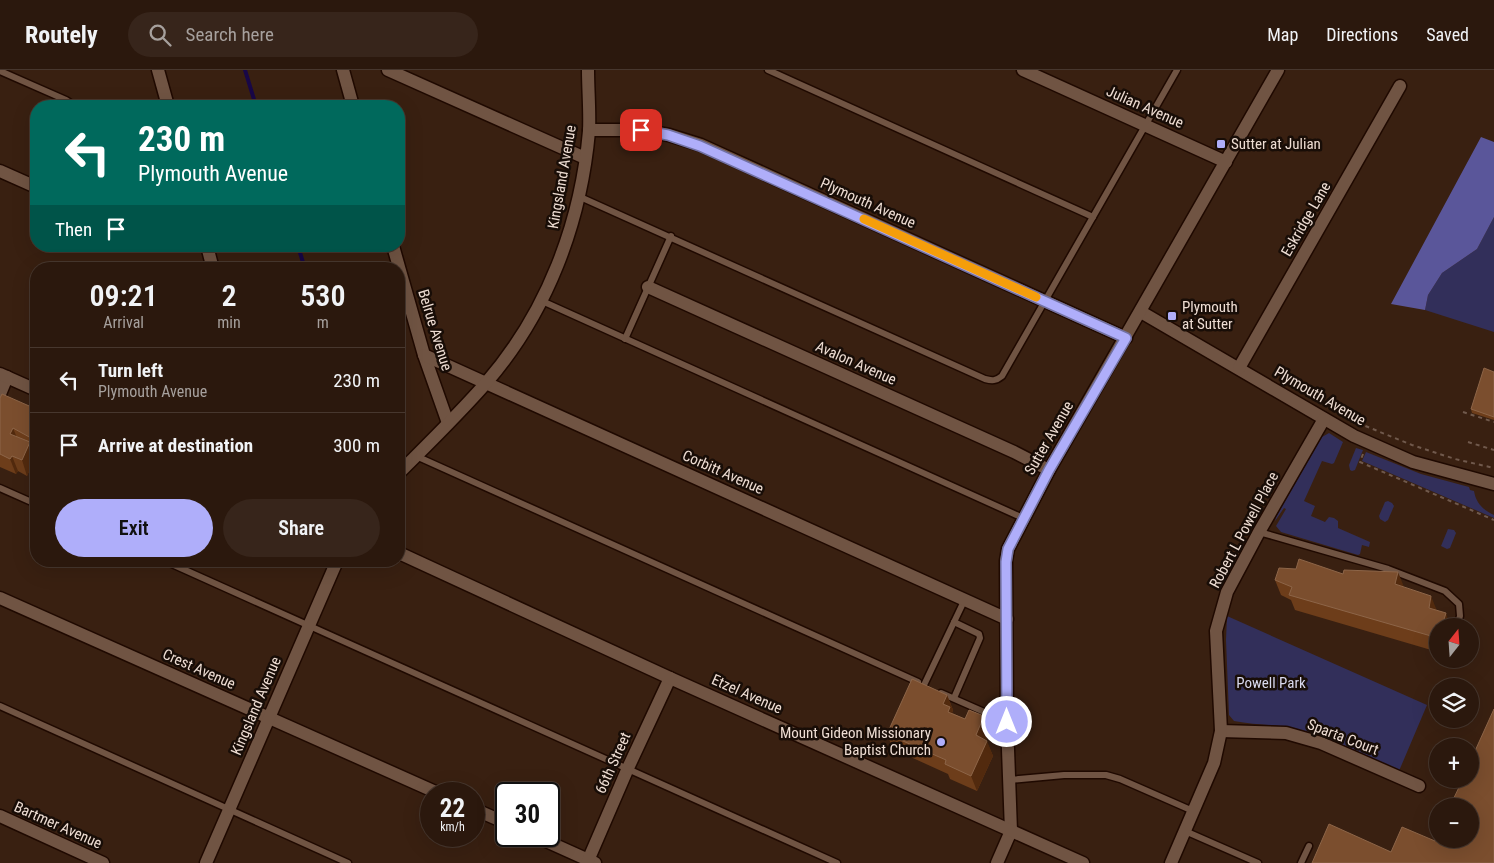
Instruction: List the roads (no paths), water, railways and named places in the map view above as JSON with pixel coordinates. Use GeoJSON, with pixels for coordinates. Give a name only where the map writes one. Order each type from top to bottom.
{"type":"FeatureCollection","features":[{"type":"Feature","properties":{"kind":"street"},"geometry":{"type":"LineString","coordinates":[[158,70],[166,100]]}},
{"type":"Feature","properties":{"kind":"street"},"geometry":{"type":"LineString","coordinates":[[343,70],[351,100]]}},
{"type":"Feature","properties":{"kind":"street"},"geometry":{"type":"LineString","coordinates":[[388,70],[585,158]]}},
{"type":"Feature","properties":{"kind":"street","name":"Kingsland Avenue"},"geometry":{"type":"LineString","coordinates":[[405,467],[486,383],[522,333],[542,301],[559,263],[573,220],[578,196],[589,130],[588,70]]}},
{"type":"Feature","properties":{"kind":"street","name":"Julian Avenue"},"geometry":{"type":"LineString","coordinates":[[1023,70],[1226,162]]}},
{"type":"Feature","properties":{"kind":"street","name":"Sutter Avenue"},"geometry":{"type":"LineString","coordinates":[[997,863],[1011,831],[1007,722],[1006,562],[1008,549],[1049,470],[1278,70]]}},
{"type":"Feature","properties":{"kind":"street","name":"Eskridge Lane"},"geometry":{"type":"LineString","coordinates":[[1239,368],[1400,86]]}},
{"type":"Feature","properties":{"kind":"street","name":"Plymouth Avenue"},"geometry":{"type":"LineString","coordinates":[[589,130],[641,130],[668,135],[700,146],[1126,338]]}},
{"type":"Feature","properties":{"kind":"street"},"geometry":{"type":"LineString","coordinates":[[0,171],[30,184]]}},
{"type":"Feature","properties":{"kind":"street","name":"Avalon Avenue"},"geometry":{"type":"LineString","coordinates":[[648,287],[1014,452],[1049,470]]}},
{"type":"Feature","properties":{"kind":"street","name":"Belrue Avenue"},"geometry":{"type":"LineString","coordinates":[[405,288],[424,355],[448,423]]}},
{"type":"Feature","properties":{"kind":"street","name":"Plymouth Avenue"},"geometry":{"type":"LineString","coordinates":[[1141,312],[1324,419],[1375,446],[1414,462],[1494,484]]}},
{"type":"Feature","properties":{"kind":"street","name":"Corbitt Avenue"},"geometry":{"type":"LineString","coordinates":[[424,355],[1007,619]]}},
{"type":"Feature","properties":{"kind":"street"},"geometry":{"type":"LineString","coordinates":[[0,394],[4,376],[30,387]]}},
{"type":"Feature","properties":{"kind":"street","name":"Robert L Powell Place"},"geometry":{"type":"LineString","coordinates":[[1171,863],[1214,763],[1221,731],[1216,632],[1227,592],[1258,532],[1324,419]]}},
{"type":"Feature","properties":{"kind":"street","name":"Etzel Avenue"},"geometry":{"type":"LineString","coordinates":[[405,556],[670,678],[1083,863]]}},
{"type":"Feature","properties":{"kind":"street","name":"Kingsland Avenue"},"geometry":{"type":"LineString","coordinates":[[206,863],[334,567]]}},
{"type":"Feature","properties":{"kind":"street","name":"Crest Avenue"},"geometry":{"type":"LineString","coordinates":[[0,598],[420,785]]}},
{"type":"Feature","properties":{"kind":"street","name":"66th Street"},"geometry":{"type":"LineString","coordinates":[[590,862],[628,768],[670,678]]}},
{"type":"Feature","properties":{"kind":"street","name":"Sparta Court"},"geometry":{"type":"LineString","coordinates":[[1221,731],[1286,733],[1321,743],[1419,786]]}},
{"type":"Feature","properties":{"kind":"street","name":"Bartmer Avenue"},"geometry":{"type":"LineString","coordinates":[[0,816],[104,863]]}},
{"type":"Feature","properties":{"kind":"street"},"geometry":{"type":"LineString","coordinates":[[558,847],[590,862]]}},
{"type":"Feature","properties":{"kind":"lane"},"geometry":{"type":"LineString","coordinates":[[768,70],[1093,217]]}},
{"type":"Feature","properties":{"kind":"lane"},"geometry":{"type":"LineString","coordinates":[[578,196],[992,381],[997,380],[1002,376],[1046,302],[1178,70]]}},
{"type":"Feature","properties":{"kind":"lane"},"geometry":{"type":"LineString","coordinates":[[0,71],[66,100]]}},
{"type":"Feature","properties":{"kind":"lane"},"geometry":{"type":"LineString","coordinates":[[625,339],[671,236]]}},
{"type":"Feature","properties":{"kind":"lane"},"geometry":{"type":"LineString","coordinates":[[542,301],[1023,518]]}},
{"type":"Feature","properties":{"kind":"lane"},"geometry":{"type":"LineString","coordinates":[[416,456],[1007,722]]}},
{"type":"Feature","properties":{"kind":"lane"},"geometry":{"type":"LineString","coordinates":[[0,488],[30,501]]}},
{"type":"Feature","properties":{"kind":"lane"},"geometry":{"type":"LineString","coordinates":[[1258,532],[1388,569],[1445,591],[1459,604],[1459,618]]}},
{"type":"Feature","properties":{"kind":"lane"},"geometry":{"type":"LineString","coordinates":[[178,567],[837,863]]}},
{"type":"Feature","properties":{"kind":"lane"},"geometry":{"type":"LineString","coordinates":[[924,685],[965,599]]}},
{"type":"Feature","properties":{"kind":"lane"},"geometry":{"type":"LineString","coordinates":[[954,622],[979,634],[980,638],[954,698]]}},
{"type":"Feature","properties":{"kind":"lane"},"geometry":{"type":"LineString","coordinates":[[0,706],[348,863]]}},
{"type":"Feature","properties":{"kind":"lane"},"geometry":{"type":"LineString","coordinates":[[1009,780],[1106,775],[1120,779],[1193,811]]}},
{"type":"Feature","properties":{"kind":"lane"},"geometry":{"type":"LineString","coordinates":[[1185,831],[1258,863]]}},
{"type":"Feature","properties":{"kind":"lane"},"geometry":{"type":"LineString","coordinates":[[1301,863],[1309,846]]}},
{"type":"Feature","properties":{"kind":"waterway"},"geometry":{"type":"LineString","coordinates":[[245,70],[254,100]]}},
{"type":"Feature","properties":{"kind":"waterway"},"geometry":{"type":"LineString","coordinates":[[300,252],[303,262]]}},
{"type":"Feature","properties":{"kind":"place","name":"Sutter at Julian"},"geometry":{"type":"Point","coordinates":[1221,144]}},
{"type":"Feature","properties":{"kind":"place","name":"Plymouth at Sutter"},"geometry":{"type":"Point","coordinates":[1172,316]}},
{"type":"Feature","properties":{"kind":"place","name":"Mount Gideon Missionary Baptist Church"},"geometry":{"type":"Point","coordinates":[941,742]}},
{"type":"Feature","properties":{"kind":"park label","name":"Powell Park"},"geometry":{"type":"Point","coordinates":[1271,683]}}]}
